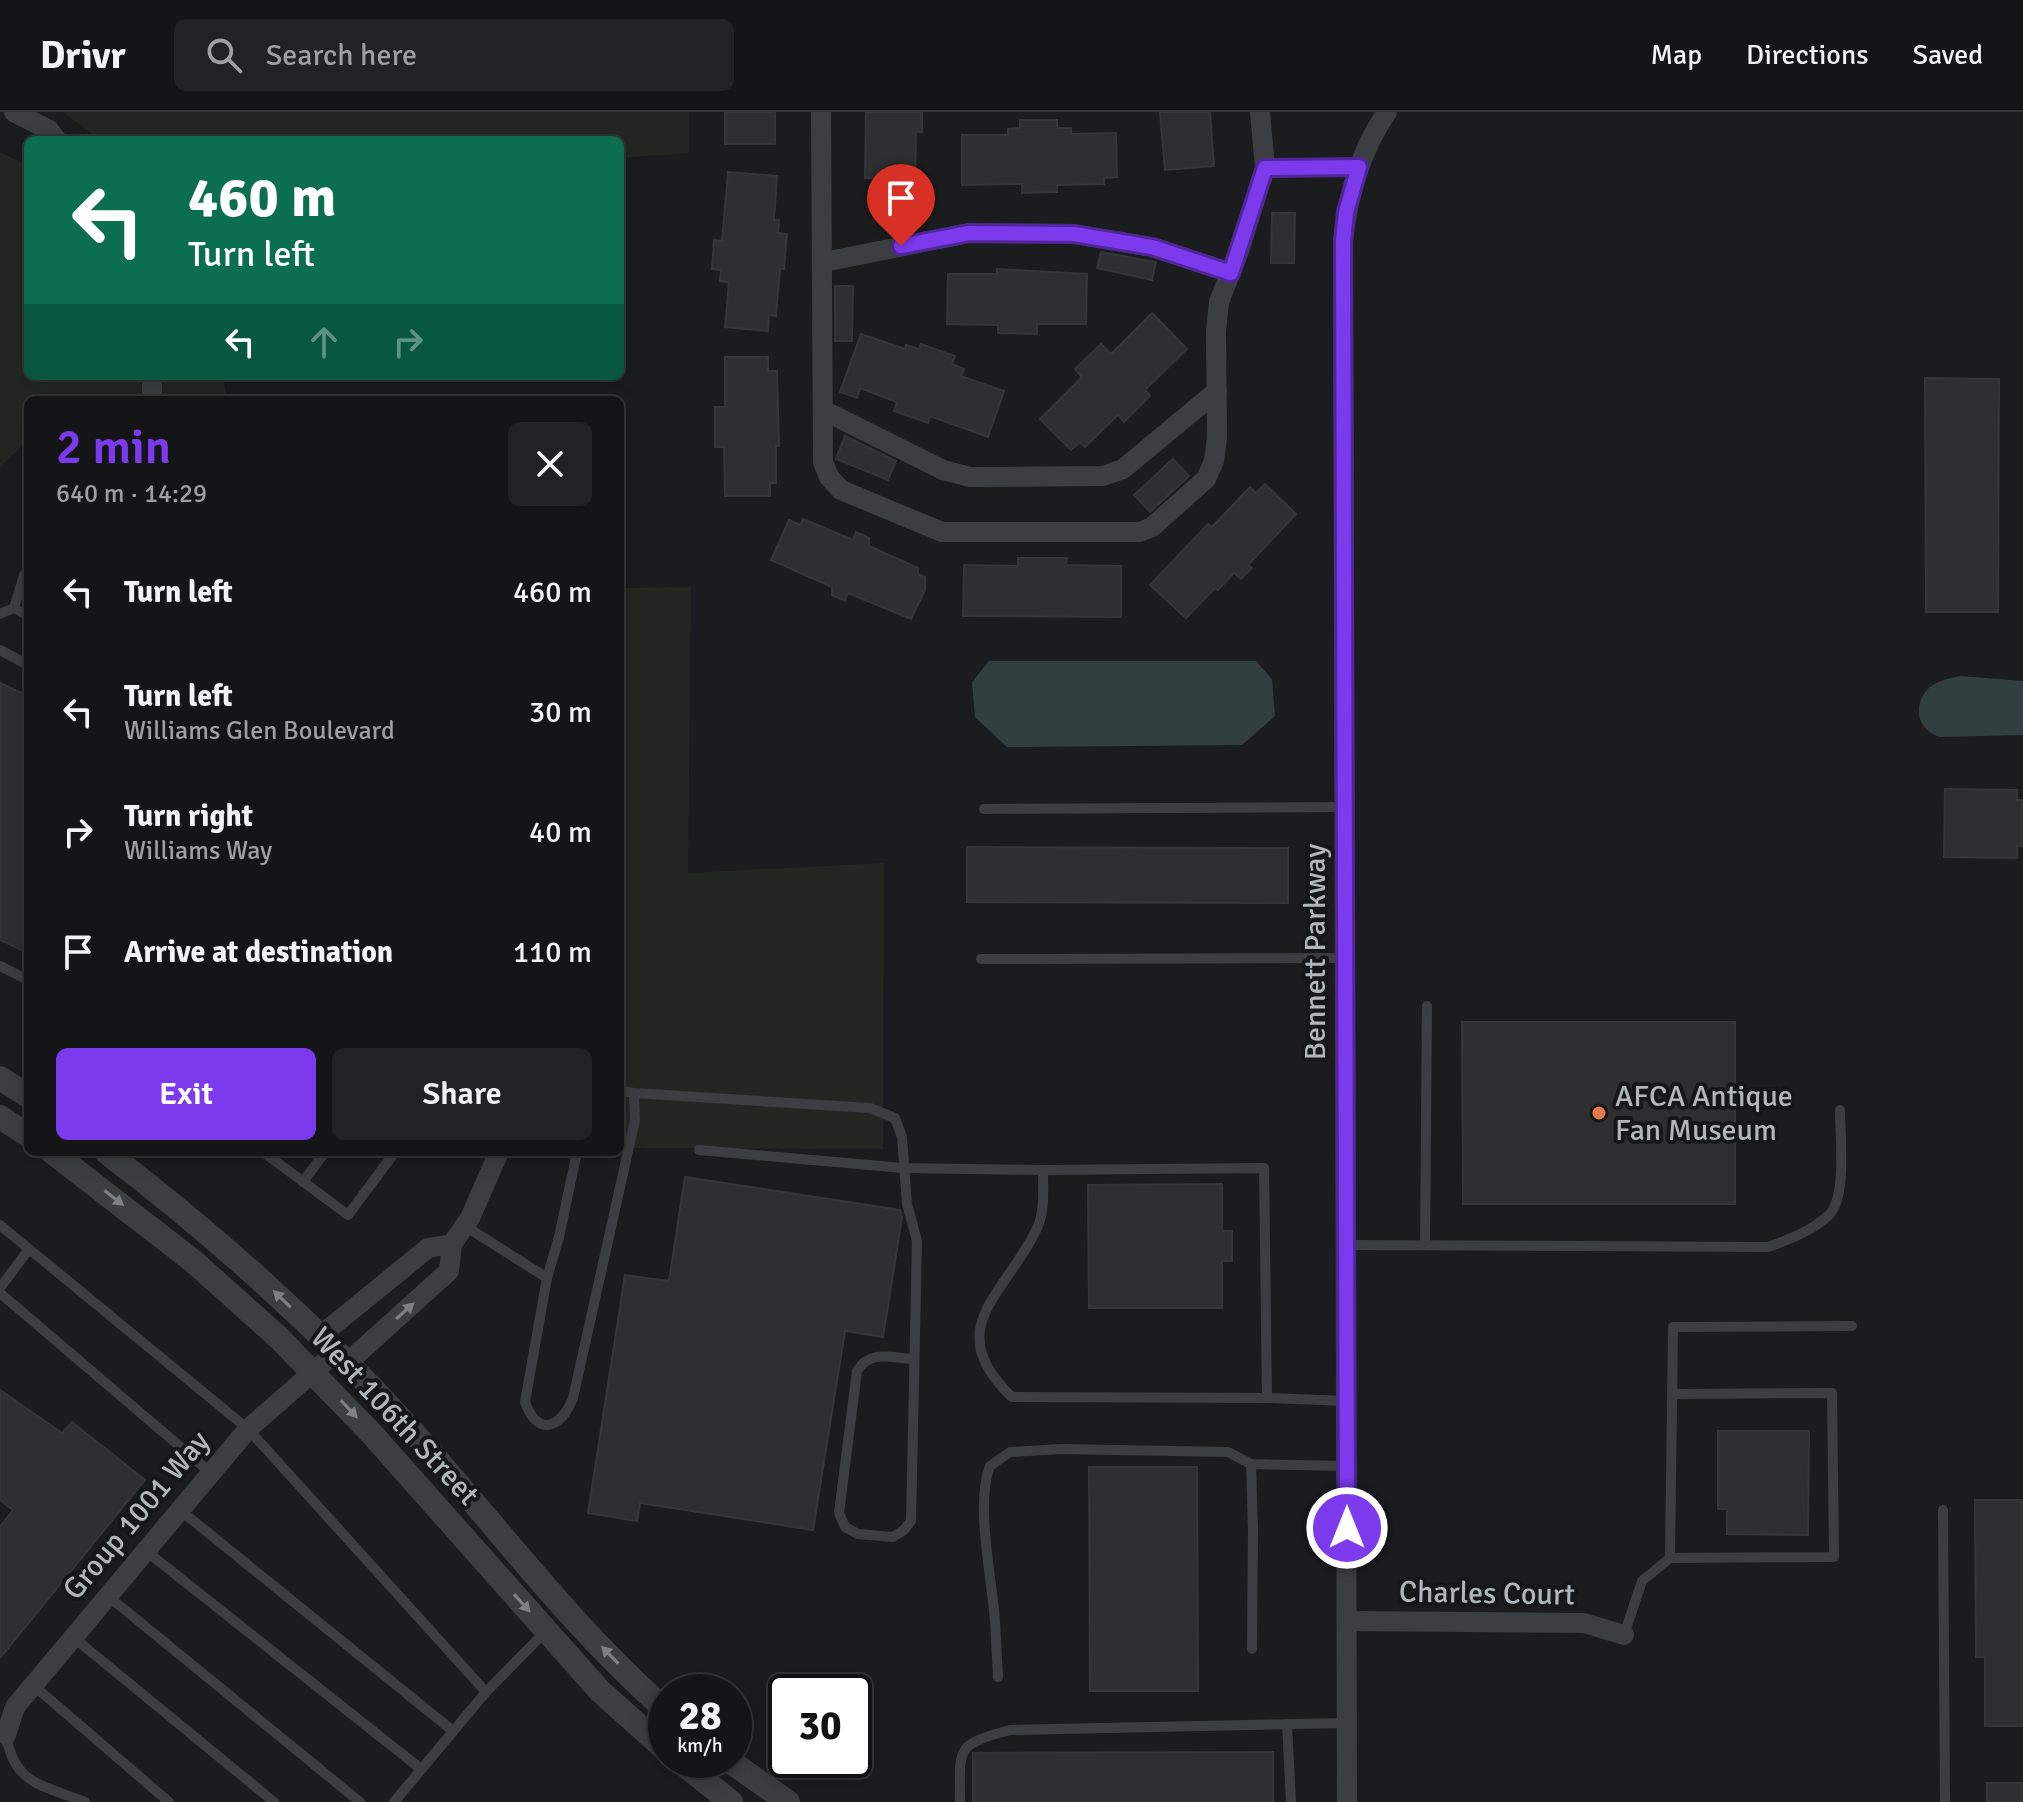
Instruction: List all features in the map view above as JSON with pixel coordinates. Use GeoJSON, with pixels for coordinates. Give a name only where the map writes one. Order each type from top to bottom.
{"type":"FeatureCollection","features":[{"type":"Feature","properties":{"kind":"street"},"geometry":{"type":"LineString","coordinates":[[14,112],[49,130],[54,136]]}},
{"type":"Feature","properties":{"kind":"street"},"geometry":{"type":"LineString","coordinates":[[821,112],[823,462],[829,477],[841,490],[942,532],[1140,532],[1152,527],[1206,479],[1216,450],[1216,331],[1219,302],[1265,168],[1260,112]]}},
{"type":"Feature","properties":{"kind":"street","name":"Bennett Parkway"},"geometry":{"type":"LineString","coordinates":[[1347,1802],[1343,241],[1346,212],[1359,167],[1376,128],[1387,112]]}},
{"type":"Feature","properties":{"kind":"street"},"geometry":{"type":"LineString","coordinates":[[824,262],[969,233],[1074,234],[1152,247],[1231,273]]}},
{"type":"Feature","properties":{"kind":"street"},"geometry":{"type":"LineString","coordinates":[[823,410],[943,470],[970,477],[1103,476],[1123,469],[1217,391]]}},
{"type":"Feature","properties":{"kind":"street"},"geometry":{"type":"LineString","coordinates":[[0,1078],[24,1093]]}},
{"type":"Feature","properties":{"kind":"street"},"geometry":{"type":"LineString","coordinates":[[0,1117],[24,1132]]}},
{"type":"Feature","properties":{"kind":"street","name":"West 106th Street"},"geometry":{"type":"LineString","coordinates":[[57,1156],[193,1261],[312,1371],[600,1691],[648,1734]]}},
{"type":"Feature","properties":{"kind":"street","name":"West 106th Street"},"geometry":{"type":"LineString","coordinates":[[111,1156],[218,1241],[334,1350],[413,1432],[585,1629],[648,1692]]}},
{"type":"Feature","properties":{"kind":"street"},"geometry":{"type":"LineString","coordinates":[[334,1350],[449,1271],[452,1244],[465,1226],[497,1156]]}},
{"type":"Feature","properties":{"kind":"street"},"geometry":{"type":"LineString","coordinates":[[334,1350],[428,1248],[452,1244]]}},
{"type":"Feature","properties":{"kind":"street","name":"Group 1001 Way"},"geometry":{"type":"LineString","coordinates":[[6,1735],[15,1707],[248,1429],[334,1350]]}},
{"type":"Feature","properties":{"kind":"street","name":"Charles Court"},"geometry":{"type":"LineString","coordinates":[[1347,1621],[1584,1623],[1624,1635]]}},
{"type":"Feature","properties":{"kind":"street"},"geometry":{"type":"LineString","coordinates":[[752,1777],[788,1802]]}},
{"type":"Feature","properties":{"kind":"street"},"geometry":{"type":"LineString","coordinates":[[701,1778],[731,1802]]}},
{"type":"Feature","properties":{"kind":"lane"},"geometry":{"type":"LineString","coordinates":[[1265,168],[1359,167]]}},
{"type":"Feature","properties":{"kind":"lane"},"geometry":{"type":"LineString","coordinates":[[0,614],[14,608],[24,575]]}},
{"type":"Feature","properties":{"kind":"lane"},"geometry":{"type":"LineString","coordinates":[[14,608],[24,614]]}},
{"type":"Feature","properties":{"kind":"lane"},"geometry":{"type":"LineString","coordinates":[[0,650],[24,663]]}},
{"type":"Feature","properties":{"kind":"lane"},"geometry":{"type":"LineString","coordinates":[[984,809],[1345,807]]}},
{"type":"Feature","properties":{"kind":"lane"},"geometry":{"type":"LineString","coordinates":[[981,959],[1345,958]]}},
{"type":"Feature","properties":{"kind":"lane"},"geometry":{"type":"LineString","coordinates":[[0,966],[24,978]]}},
{"type":"Feature","properties":{"kind":"lane"},"geometry":{"type":"LineString","coordinates":[[1425,1245],[1427,1006]]}},
{"type":"Feature","properties":{"kind":"lane"},"geometry":{"type":"LineString","coordinates":[[624,1092],[870,1108],[895,1118],[902,1137],[907,1204],[917,1241],[911,1521],[893,1537],[858,1534],[845,1527],[839,1513],[857,1371],[863,1361],[871,1356],[914,1359]]}},
{"type":"Feature","properties":{"kind":"lane"},"geometry":{"type":"LineString","coordinates":[[576,1156],[547,1278],[525,1402],[530,1417],[539,1423],[554,1424],[566,1416],[573,1398],[635,1120],[634,1093]]}},
{"type":"Feature","properties":{"kind":"lane"},"geometry":{"type":"LineString","coordinates":[[1346,1245],[1768,1247],[1803,1234],[1831,1213],[1840,1194],[1840,1110]]}},
{"type":"Feature","properties":{"kind":"lane"},"geometry":{"type":"LineString","coordinates":[[699,1150],[903,1168],[1264,1168],[1267,1398]]}},
{"type":"Feature","properties":{"kind":"lane"},"geometry":{"type":"LineString","coordinates":[[268,1156],[348,1215],[392,1156]]}},
{"type":"Feature","properties":{"kind":"lane"},"geometry":{"type":"LineString","coordinates":[[303,1182],[322,1156]]}},
{"type":"Feature","properties":{"kind":"lane"},"geometry":{"type":"LineString","coordinates":[[1043,1170],[1040,1222],[982,1315],[979,1339],[984,1364],[996,1383],[1012,1397],[1346,1401]]}},
{"type":"Feature","properties":{"kind":"lane"},"geometry":{"type":"LineString","coordinates":[[0,1225],[248,1429],[486,1692]]}},
{"type":"Feature","properties":{"kind":"lane"},"geometry":{"type":"LineString","coordinates":[[465,1226],[547,1278]]}},
{"type":"Feature","properties":{"kind":"lane"},"geometry":{"type":"LineString","coordinates":[[29,1249],[0,1291],[211,1473]]}},
{"type":"Feature","properties":{"kind":"lane"},"geometry":{"type":"LineString","coordinates":[[1670,1558],[1673,1327],[1852,1326]]}},
{"type":"Feature","properties":{"kind":"lane"},"geometry":{"type":"LineString","coordinates":[[1624,1635],[1642,1581],[1670,1558],[1834,1557],[1832,1393],[1673,1394]]}},
{"type":"Feature","properties":{"kind":"lane"},"geometry":{"type":"LineString","coordinates":[[998,1677],[985,1488],[990,1466],[1010,1452],[1061,1449],[1228,1452],[1251,1464],[1346,1466]]}},
{"type":"Feature","properties":{"kind":"lane"},"geometry":{"type":"LineString","coordinates":[[1251,1464],[1252,1649]]}},
{"type":"Feature","properties":{"kind":"lane"},"geometry":{"type":"LineString","coordinates":[[180,1510],[453,1731]]}},
{"type":"Feature","properties":{"kind":"lane"},"geometry":{"type":"LineString","coordinates":[[1943,1510],[1945,1802]]}},
{"type":"Feature","properties":{"kind":"lane"},"geometry":{"type":"LineString","coordinates":[[146,1551],[421,1769]]}},
{"type":"Feature","properties":{"kind":"lane"},"geometry":{"type":"LineString","coordinates":[[108,1596],[360,1802]]}},
{"type":"Feature","properties":{"kind":"lane"},"geometry":{"type":"LineString","coordinates":[[394,1802],[486,1692],[546,1631]]}},
{"type":"Feature","properties":{"kind":"lane"},"geometry":{"type":"LineString","coordinates":[[73,1637],[274,1802]]}},
{"type":"Feature","properties":{"kind":"lane"},"geometry":{"type":"LineString","coordinates":[[33,1685],[169,1802]]}},
{"type":"Feature","properties":{"kind":"lane"},"geometry":{"type":"LineString","coordinates":[[960,1802],[960,1757],[974,1739],[1010,1730],[1347,1723]]}},
{"type":"Feature","properties":{"kind":"lane"},"geometry":{"type":"LineString","coordinates":[[1287,1724],[1291,1802]]}},
{"type":"Feature","properties":{"kind":"lane"},"geometry":{"type":"LineString","coordinates":[[6,1735],[9,1756],[22,1776],[85,1802]]}},
{"type":"Feature","properties":{"kind":"shaded area"},"geometry":{"type":"Polygon","coordinates":[[[63,112],[689,112],[689,153],[624,158],[624,136],[95,136],[63,112]]]}},
{"type":"Feature","properties":{"kind":"shaded area"},"geometry":{"type":"Polygon","coordinates":[[[0,152],[24,164],[24,380],[224,380],[226,396],[24,396],[24,444],[0,467],[0,152]]]}},
{"type":"Feature","properties":{"kind":"shaded area"},"geometry":{"type":"Polygon","coordinates":[[[691,587],[688,873],[884,863],[883,1149],[624,1148],[624,588],[691,587]]]}},
{"type":"Feature","properties":{"kind":"shaded area"},"geometry":{"type":"Polygon","coordinates":[[[989,661],[1256,661],[1272,679],[1275,716],[1242,745],[1007,747],[975,717],[972,682],[989,661]]]}},
{"type":"Feature","properties":{"kind":"shaded area"},"geometry":{"type":"Polygon","coordinates":[[[1961,676],[2023,681],[2023,735],[1940,737],[1927,730],[1919,712],[1926,691],[1938,682],[1961,676]]]}},
{"type":"Feature","properties":{"kind":"building"},"geometry":{"type":"Polygon","coordinates":[[[725,112],[775,112],[775,144],[725,144],[725,112]]]}},
{"type":"Feature","properties":{"kind":"building"},"geometry":{"type":"Polygon","coordinates":[[[866,112],[922,112],[922,132],[916,132],[915,179],[865,178],[866,112]]]}},
{"type":"Feature","properties":{"kind":"building"},"geometry":{"type":"Polygon","coordinates":[[[1160,112],[1210,112],[1214,166],[1165,170],[1160,112]]]}},
{"type":"Feature","properties":{"kind":"building"},"geometry":{"type":"Polygon","coordinates":[[[1020,120],[1057,120],[1057,128],[1071,128],[1071,134],[1116,133],[1117,177],[1104,178],[1104,184],[1057,185],[1057,192],[1022,193],[1022,184],[962,185],[962,135],[1008,135],[1008,129],[1020,128],[1020,120]]]}},
{"type":"Feature","properties":{"kind":"building"},"geometry":{"type":"Polygon","coordinates":[[[728,172],[777,176],[774,220],[779,220],[778,233],[787,234],[776,316],[769,315],[768,331],[725,327],[729,282],[720,281],[721,270],[712,269],[714,240],[722,241],[728,172]]]}},
{"type":"Feature","properties":{"kind":"building"},"geometry":{"type":"Polygon","coordinates":[[[1272,213],[1295,213],[1294,263],[1271,263],[1272,213]]]}},
{"type":"Feature","properties":{"kind":"building"},"geometry":{"type":"Polygon","coordinates":[[[1101,252],[1156,262],[1152,280],[1097,268],[1101,252]]]}},
{"type":"Feature","properties":{"kind":"building"},"geometry":{"type":"Polygon","coordinates":[[[997,269],[1087,274],[1086,324],[1037,324],[1037,334],[998,333],[998,325],[947,324],[948,274],[997,274],[997,269]]]}},
{"type":"Feature","properties":{"kind":"building"},"geometry":{"type":"Polygon","coordinates":[[[835,286],[853,286],[852,341],[835,341],[835,286]]]}},
{"type":"Feature","properties":{"kind":"building"},"geometry":{"type":"Polygon","coordinates":[[[1152,313],[1187,349],[1145,390],[1150,396],[1124,422],[1118,415],[1085,447],[1080,442],[1071,450],[1040,419],[1082,377],[1075,369],[1101,344],[1111,354],[1152,313]]]}},
{"type":"Feature","properties":{"kind":"building"},"geometry":{"type":"Polygon","coordinates":[[[861,334],[905,349],[906,345],[919,349],[921,344],[955,356],[952,364],[964,369],[961,376],[1004,391],[988,437],[930,416],[928,423],[894,411],[897,402],[860,388],[857,398],[840,392],[861,334]]]}},
{"type":"Feature","properties":{"kind":"building"},"geometry":{"type":"Polygon","coordinates":[[[725,357],[768,357],[768,371],[777,371],[779,446],[776,446],[776,483],[770,483],[770,496],[725,496],[724,447],[715,447],[715,407],[725,407],[725,357]]]}},
{"type":"Feature","properties":{"kind":"building"},"geometry":{"type":"Polygon","coordinates":[[[1925,378],[1999,379],[1998,612],[1926,612],[1925,378]]]}},
{"type":"Feature","properties":{"kind":"building"},"geometry":{"type":"Polygon","coordinates":[[[845,436],[896,461],[888,480],[836,459],[845,436]]]}},
{"type":"Feature","properties":{"kind":"building"},"geometry":{"type":"Polygon","coordinates":[[[1173,459],[1189,476],[1150,512],[1134,495],[1173,459]]]}},
{"type":"Feature","properties":{"kind":"building"},"geometry":{"type":"Polygon","coordinates":[[[1265,484],[1296,514],[1248,565],[1252,568],[1241,579],[1234,573],[1186,618],[1150,585],[1208,524],[1212,527],[1250,487],[1256,493],[1265,484]]]}},
{"type":"Feature","properties":{"kind":"building"},"geometry":{"type":"Polygon","coordinates":[[[803,519],[853,540],[856,532],[869,538],[869,546],[918,568],[918,574],[925,577],[925,590],[911,619],[848,593],[845,601],[832,595],[832,587],[771,560],[789,520],[800,525],[803,519]]]}},
{"type":"Feature","properties":{"kind":"building"},"geometry":{"type":"Polygon","coordinates":[[[1018,558],[1067,558],[1066,565],[1121,566],[1121,617],[963,616],[964,565],[1018,566],[1018,558]]]}},
{"type":"Feature","properties":{"kind":"building"},"geometry":{"type":"Polygon","coordinates":[[[0,683],[24,694],[24,951],[0,940],[0,683]]]}},
{"type":"Feature","properties":{"kind":"building"},"geometry":{"type":"Polygon","coordinates":[[[1945,789],[2017,790],[2017,800],[2023,800],[2023,846],[2017,846],[2017,858],[1944,857],[1945,789]]]}},
{"type":"Feature","properties":{"kind":"building"},"geometry":{"type":"Polygon","coordinates":[[[967,847],[1288,848],[1288,903],[967,902],[967,847]]]}},
{"type":"Feature","properties":{"kind":"building","name":"AFCA Antique Fan Museum"},"geometry":{"type":"Polygon","coordinates":[[[1462,1022],[1735,1022],[1735,1204],[1463,1204],[1462,1022]]]}},
{"type":"Feature","properties":{"kind":"building"},"geometry":{"type":"Polygon","coordinates":[[[685,1177],[900,1210],[902,1217],[883,1337],[845,1331],[813,1530],[640,1503],[637,1521],[588,1513],[625,1275],[669,1281],[685,1177]]]}},
{"type":"Feature","properties":{"kind":"building"},"geometry":{"type":"Polygon","coordinates":[[[1222,1184],[1222,1231],[1232,1231],[1232,1261],[1222,1261],[1222,1308],[1089,1308],[1088,1185],[1222,1184]]]}},
{"type":"Feature","properties":{"kind":"building"},"geometry":{"type":"Polygon","coordinates":[[[0,1390],[62,1433],[72,1422],[145,1480],[0,1658],[0,1527],[13,1510],[0,1500],[0,1390]]]}},
{"type":"Feature","properties":{"kind":"building"},"geometry":{"type":"Polygon","coordinates":[[[1718,1431],[1809,1431],[1808,1535],[1727,1534],[1727,1509],[1718,1509],[1718,1431]]]}},
{"type":"Feature","properties":{"kind":"building"},"geometry":{"type":"Polygon","coordinates":[[[1089,1467],[1197,1467],[1198,1691],[1090,1691],[1089,1467]]]}},
{"type":"Feature","properties":{"kind":"building"},"geometry":{"type":"Polygon","coordinates":[[[1975,1500],[2023,1500],[2023,1726],[1985,1726],[1985,1657],[1976,1657],[1975,1500]]]}},
{"type":"Feature","properties":{"kind":"building"},"geometry":{"type":"Polygon","coordinates":[[[1273,1752],[1273,1802],[973,1802],[973,1753],[1273,1752]]]}},
{"type":"Feature","properties":{"kind":"building"},"geometry":{"type":"Polygon","coordinates":[[[1987,1783],[2023,1783],[2023,1802],[1987,1802],[1987,1783]]]}},
{"type":"Feature","properties":{"kind":"place","name":"AFCA Antique Fan Museum"},"geometry":{"type":"Point","coordinates":[1599,1113]}},
{"type":"Feature","properties":{"kind":"route"},"geometry":{"type":"LineString","coordinates":[[901,246],[969,233],[1074,234],[1152,247],[1231,273],[1265,168],[1359,167],[1352,184],[1343,241],[1347,1528]]}}]}
